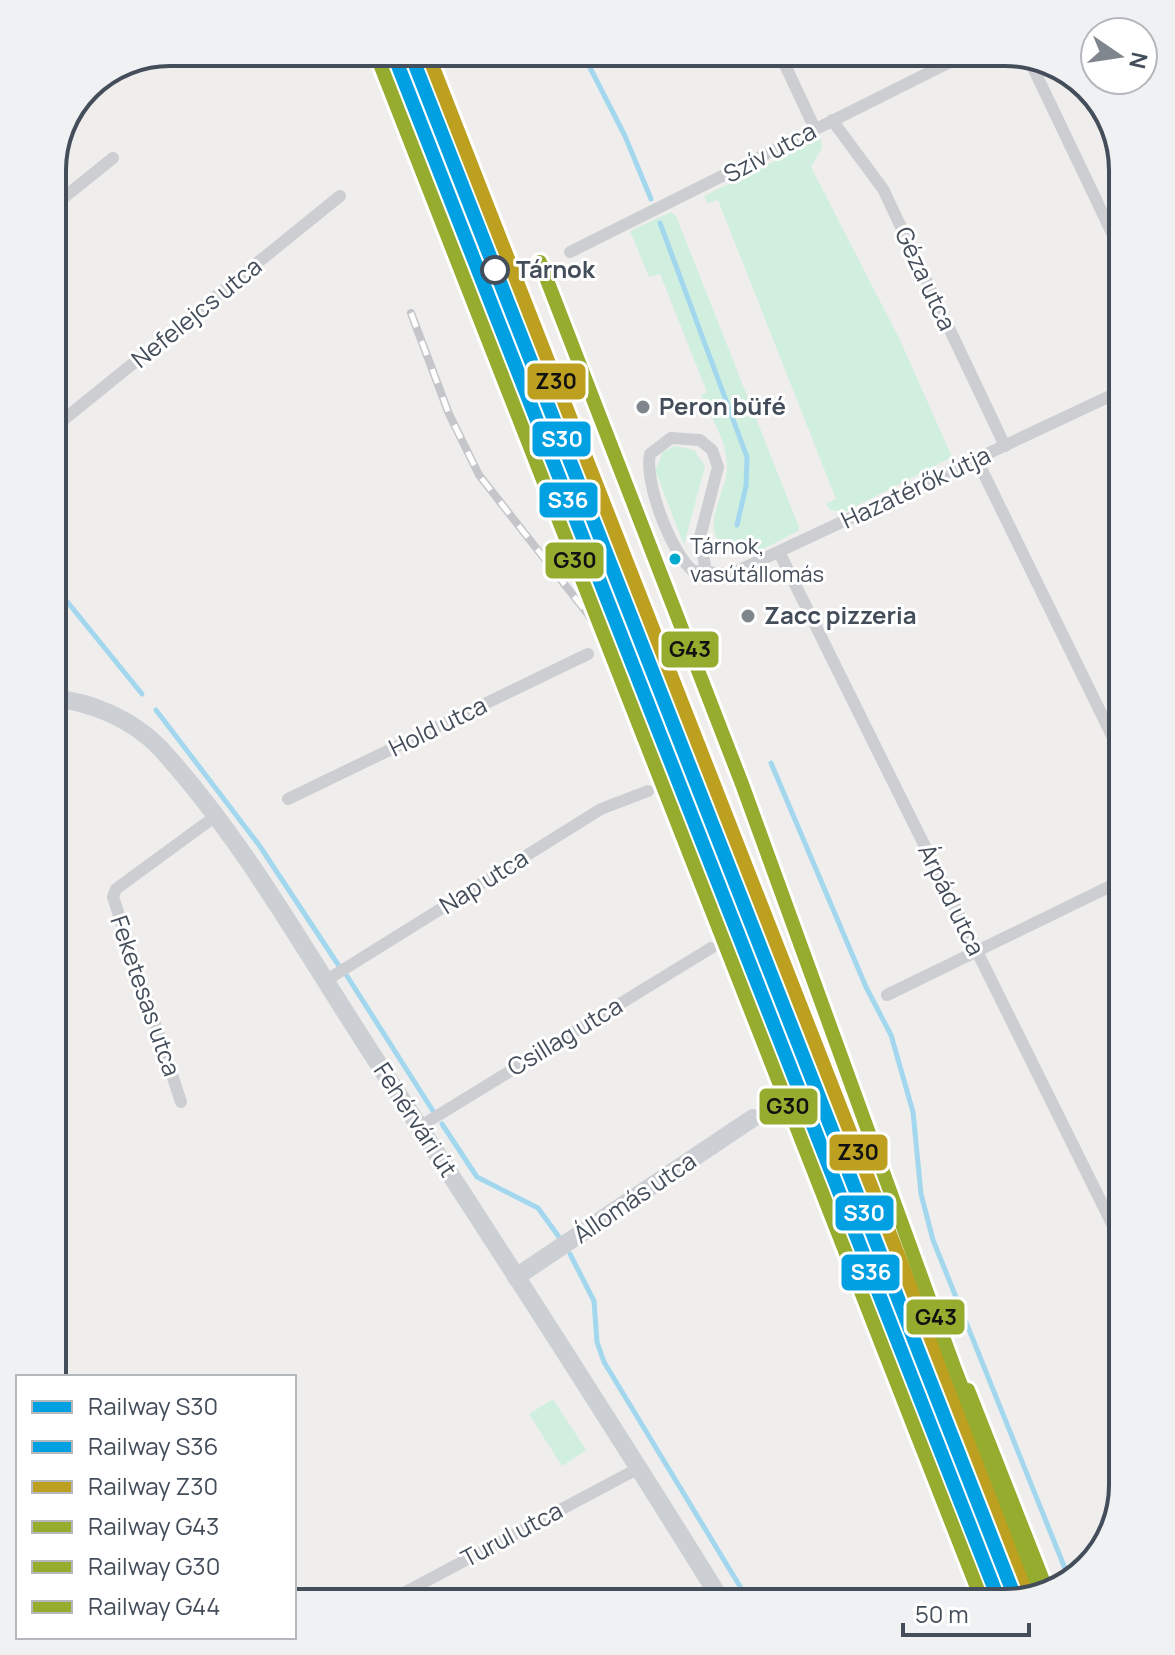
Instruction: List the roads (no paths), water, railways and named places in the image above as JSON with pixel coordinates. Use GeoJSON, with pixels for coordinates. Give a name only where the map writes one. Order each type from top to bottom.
{"type":"FeatureCollection","features":[{"type":"Feature","properties":{"kind":"main road","name":"Fehérvári út"},"geometry":{"type":"LineString","coordinates":[[66,701],[100,709],[142,733],[159,748],[213,818],[325,981],[714,1589]]}},
{"type":"Feature","properties":{"kind":"main road","name":"Állomás utca"},"geometry":{"type":"LineString","coordinates":[[516,1277],[753,1118]]}},
{"type":"Feature","properties":{"kind":"street"},"geometry":{"type":"LineString","coordinates":[[786,66],[815,129]]}},
{"type":"Feature","properties":{"kind":"street","name":"Szív utca"},"geometry":{"type":"LineString","coordinates":[[570,252],[942,66]]}},
{"type":"Feature","properties":{"kind":"street"},"geometry":{"type":"LineString","coordinates":[[1035,71],[1109,227]]}},
{"type":"Feature","properties":{"kind":"street","name":"Géza utca"},"geometry":{"type":"LineString","coordinates":[[832,120],[883,189],[1005,446]]}},
{"type":"Feature","properties":{"kind":"street"},"geometry":{"type":"LineString","coordinates":[[66,196],[113,158]]}},
{"type":"Feature","properties":{"kind":"street","name":"Nefelejcs utca"},"geometry":{"type":"LineString","coordinates":[[66,418],[340,196]]}},
{"type":"Feature","properties":{"kind":"street","name":"Hazatérők útja"},"geometry":{"type":"LineString","coordinates":[[706,572],[731,574],[780,554],[1109,397]]}},
{"type":"Feature","properties":{"kind":"street"},"geometry":{"type":"LineString","coordinates":[[671,438],[700,440],[715,456],[718,467],[700,537],[706,572],[693,571],[685,565],[661,513],[648,473],[650,454],[671,438]]}},
{"type":"Feature","properties":{"kind":"street"},"geometry":{"type":"LineString","coordinates":[[977,460],[1109,729]]}},
{"type":"Feature","properties":{"kind":"street","name":"Árpád utca"},"geometry":{"type":"LineString","coordinates":[[780,554],[1109,1218]]}},
{"type":"Feature","properties":{"kind":"street","name":"Hold utca"},"geometry":{"type":"LineString","coordinates":[[288,799],[588,654]]}},
{"type":"Feature","properties":{"kind":"street","name":"Nap utca"},"geometry":{"type":"LineString","coordinates":[[325,981],[601,809],[648,791]]}},
{"type":"Feature","properties":{"kind":"street","name":"Feketesas utca"},"geometry":{"type":"LineString","coordinates":[[181,1102],[116,912],[116,889],[213,818]]}},
{"type":"Feature","properties":{"kind":"street"},"geometry":{"type":"LineString","coordinates":[[887,995],[1109,887]]}},
{"type":"Feature","properties":{"kind":"street","name":"Csillag utca"},"geometry":{"type":"LineString","coordinates":[[419,1127],[711,948]]}},
{"type":"Feature","properties":{"kind":"street","name":"Turul utca"},"geometry":{"type":"LineString","coordinates":[[411,1589],[639,1468]]}},
{"type":"Feature","properties":{"kind":"waterway"},"geometry":{"type":"LineString","coordinates":[[589,66],[625,136],[651,199]]}},
{"type":"Feature","properties":{"kind":"waterway"},"geometry":{"type":"LineString","coordinates":[[660,223],[747,457],[746,486],[737,525]]}},
{"type":"Feature","properties":{"kind":"waterway"},"geometry":{"type":"LineString","coordinates":[[66,600],[142,694]]}},
{"type":"Feature","properties":{"kind":"waterway"},"geometry":{"type":"LineString","coordinates":[[156,710],[259,845],[339,966]]}},
{"type":"Feature","properties":{"kind":"waterway"},"geometry":{"type":"LineString","coordinates":[[771,763],[866,987],[891,1035],[913,1112],[921,1194],[933,1240],[1065,1569]]}},
{"type":"Feature","properties":{"kind":"waterway"},"geometry":{"type":"LineString","coordinates":[[347,976],[433,1111]]}},
{"type":"Feature","properties":{"kind":"waterway"},"geometry":{"type":"LineString","coordinates":[[442,1124],[477,1177],[538,1208],[559,1237]]}},
{"type":"Feature","properties":{"kind":"waterway"},"geometry":{"type":"LineString","coordinates":[[570,1254],[594,1301],[597,1342],[604,1362],[742,1589]]}},
{"type":"Feature","properties":{"kind":"railway"},"geometry":{"type":"LineString","coordinates":[[411,313],[449,414],[479,475],[587,613],[617,662],[645,724]]}},
{"type":"Feature","properties":{"kind":"railway"},"geometry":{"type":"LineString","coordinates":[[666,775],[787,1083],[884,1357],[976,1589]]}},
{"type":"Feature","properties":{"kind":"railway"},"geometry":{"type":"LineString","coordinates":[[875,1302],[904,1363],[993,1589]]}},
{"type":"Feature","properties":{"kind":"rail line","name":"G30"},"geometry":{"type":"LineString","coordinates":[[381,66],[978,1589]]}},
{"type":"Feature","properties":{"kind":"rail line","name":"S36"},"geometry":{"type":"LineString","coordinates":[[398,66],[995,1589]]}},
{"type":"Feature","properties":{"kind":"rail line","name":"S30"},"geometry":{"type":"LineString","coordinates":[[415,66],[1011,1589]]}},
{"type":"Feature","properties":{"kind":"rail line","name":"Z30"},"geometry":{"type":"LineString","coordinates":[[432,66],[1028,1586]]}},
{"type":"Feature","properties":{"kind":"rail line","name":"G43"},"geometry":{"type":"LineString","coordinates":[[540,262],[742,784],[954,1367],[1037,1583]]}},
{"type":"Feature","properties":{"kind":"rail line","name":"G44"},"geometry":{"type":"LineString","coordinates":[[968,1390],[1043,1581]]}},
{"type":"Feature","properties":{"kind":"place","name":"Tárnok"},"geometry":{"type":"Point","coordinates":[495,270]}},
{"type":"Feature","properties":{"kind":"place","name":"Peron büfé"},"geometry":{"type":"Point","coordinates":[643,407]}},
{"type":"Feature","properties":{"kind":"place","name":"Tárnok, vasútállomás"},"geometry":{"type":"Point","coordinates":[675,559]}},
{"type":"Feature","properties":{"kind":"place","name":"Zacc pizzeria"},"geometry":{"type":"Point","coordinates":[748,616]}}]}
